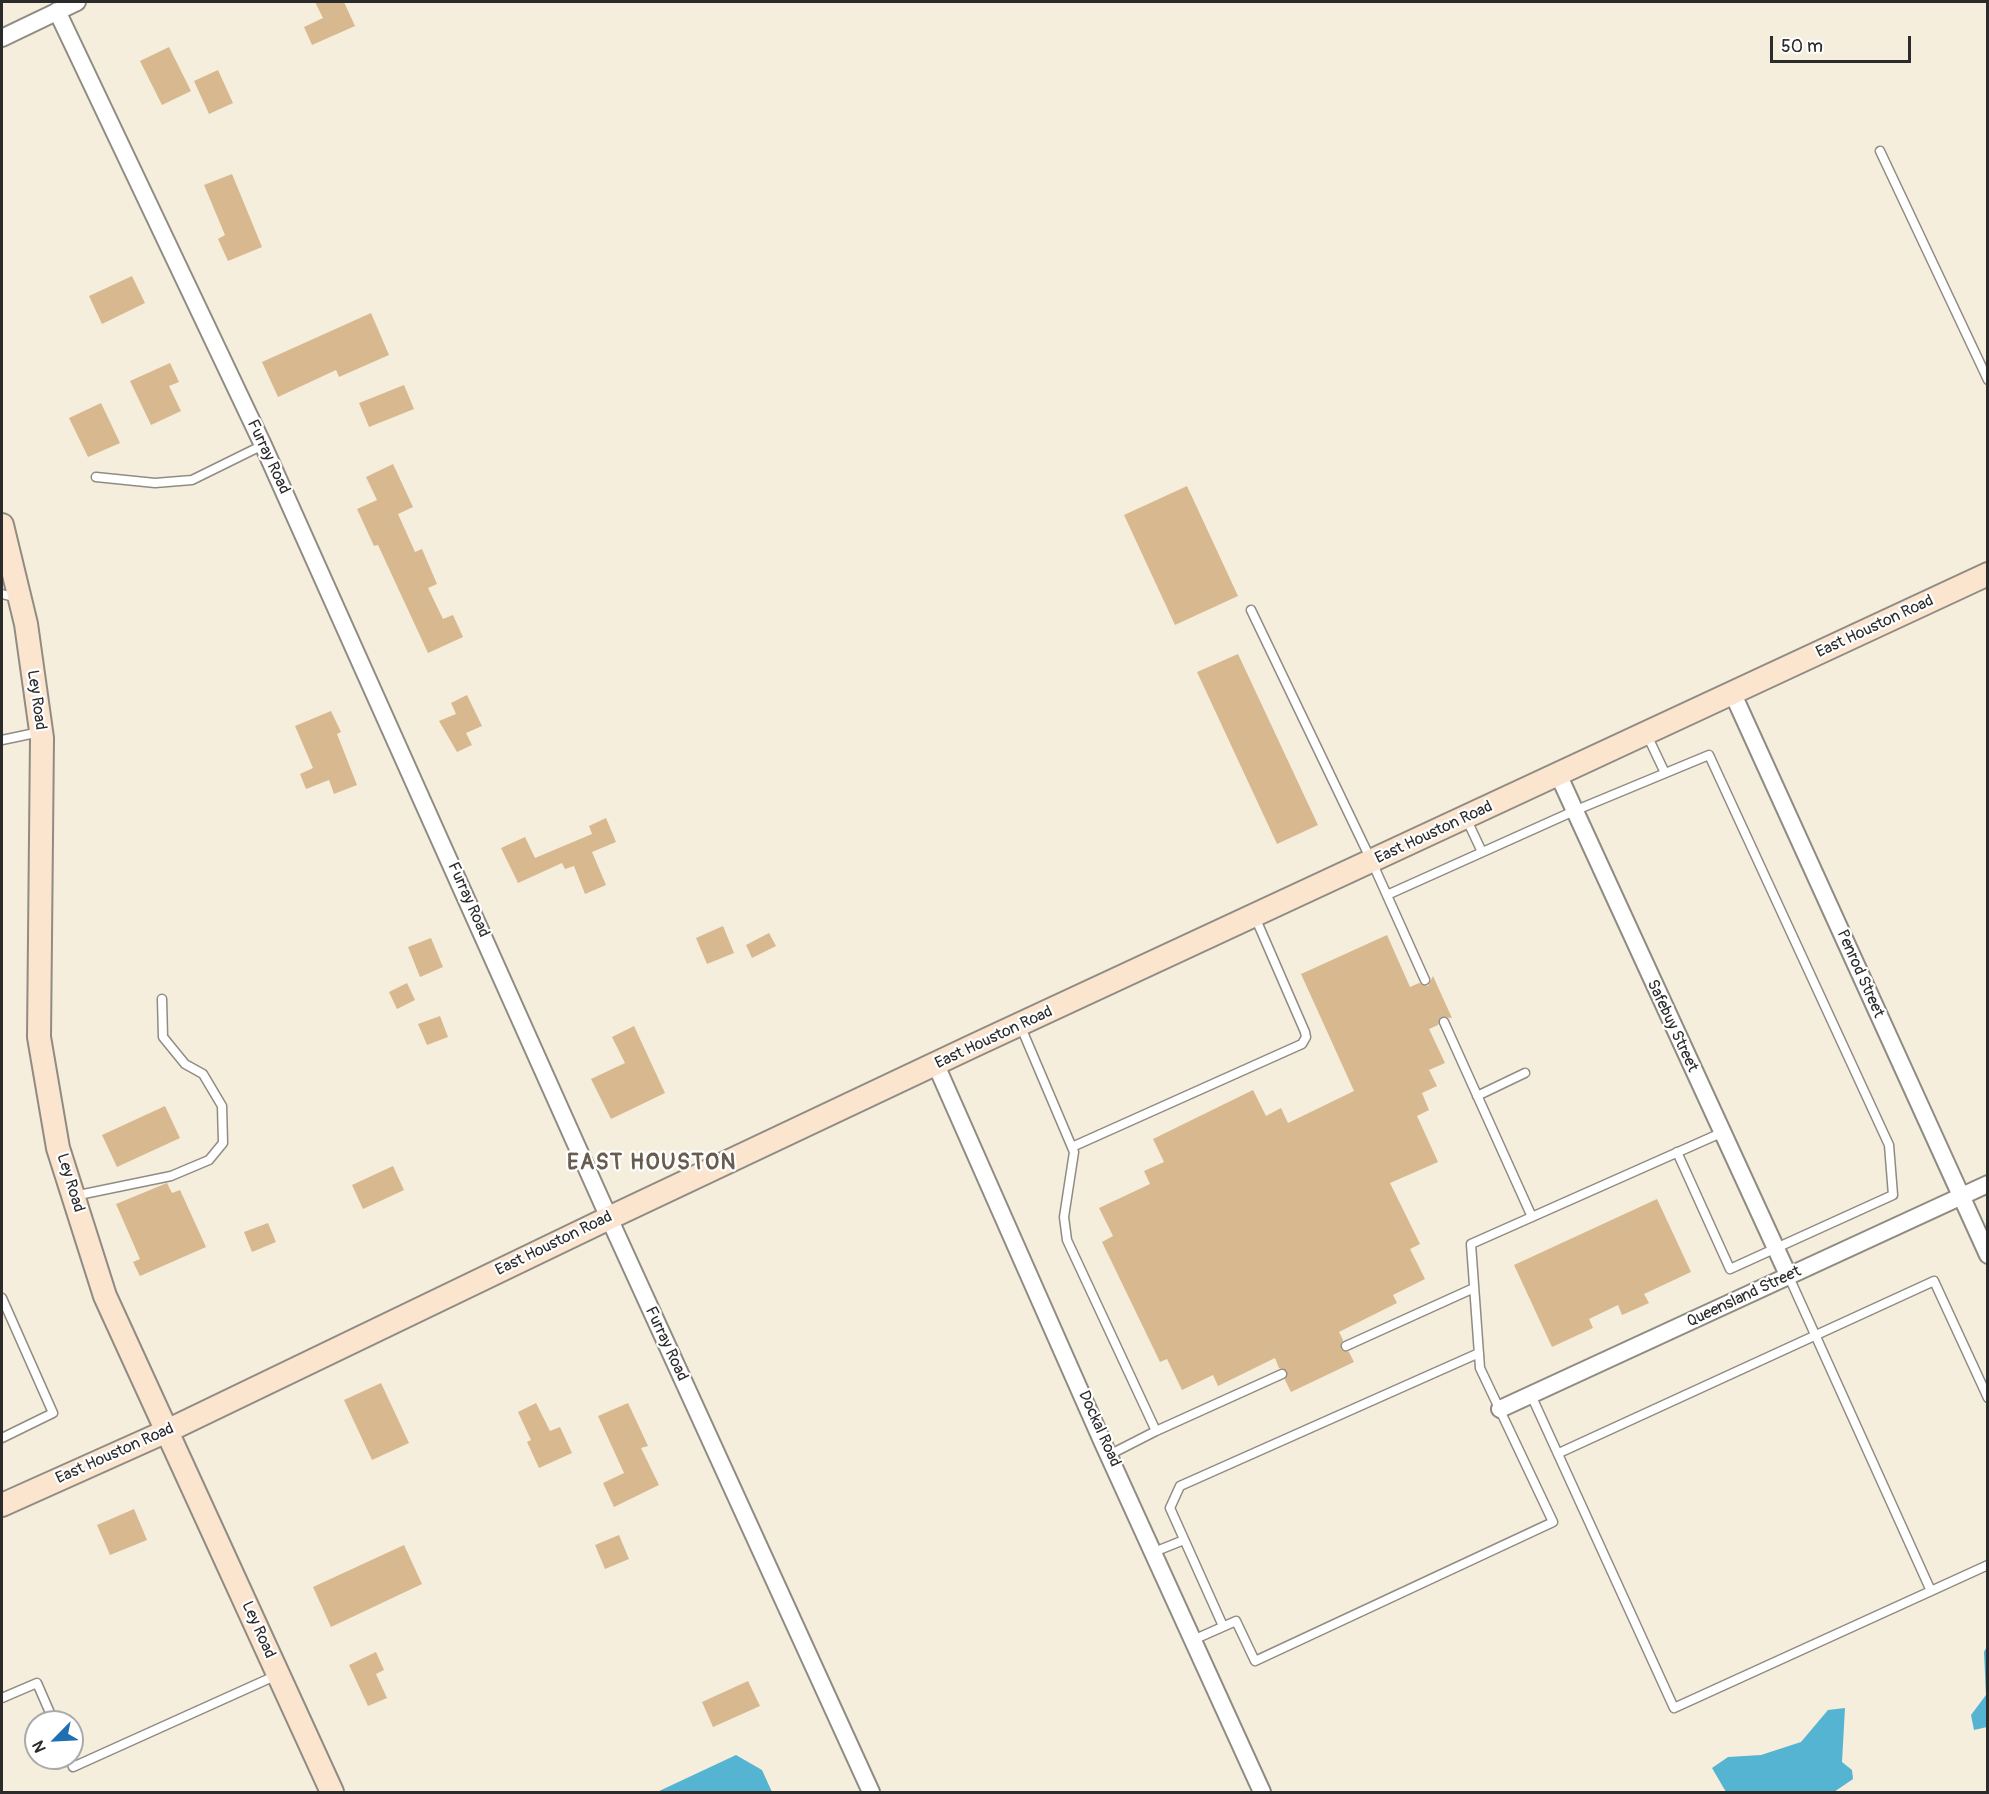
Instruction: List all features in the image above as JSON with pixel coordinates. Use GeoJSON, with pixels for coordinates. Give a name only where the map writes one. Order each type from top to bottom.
{"type":"FeatureCollection","features":[{"type":"Feature","properties":{"kind":"street"},"geometry":{"type":"LineString","coordinates":[[2,38],[55,6],[77,2]]}},
{"type":"Feature","properties":{"kind":"street","name":"Furray Road"},"geometry":{"type":"LineString","coordinates":[[55,6],[263,445],[609,1218],[871,1792]]}},
{"type":"Feature","properties":{"kind":"street","name":"Ley Road"},"geometry":{"type":"LineString","coordinates":[[2,525],[11,597],[40,732],[39,1037],[58,1148],[105,1296],[332,1792]]}},
{"type":"Feature","properties":{"kind":"street","name":"East Houston Road"},"geometry":{"type":"LineString","coordinates":[[2,1504],[167,1431],[609,1218],[1020,1024],[1988,574]]}},
{"type":"Feature","properties":{"kind":"street","name":"Penrod Street"},"geometry":{"type":"LineString","coordinates":[[1732,692],[1988,1255]]}},
{"type":"Feature","properties":{"kind":"street","name":"Safebuy Street"},"geometry":{"type":"LineString","coordinates":[[1558,774],[1789,1277]]}},
{"type":"Feature","properties":{"kind":"street","name":"Dockal Road"},"geometry":{"type":"LineString","coordinates":[[936,1065],[1262,1792]]}},
{"type":"Feature","properties":{"kind":"street","name":"Queensland Street"},"geometry":{"type":"LineString","coordinates":[[1500,1409],[1988,1185]]}},
{"type":"Feature","properties":{"kind":"lane"},"geometry":{"type":"LineString","coordinates":[[1880,151],[1988,380]]}},
{"type":"Feature","properties":{"kind":"lane"},"geometry":{"type":"LineString","coordinates":[[96,477],[155,483],[192,480],[263,445]]}},
{"type":"Feature","properties":{"kind":"lane"},"geometry":{"type":"LineString","coordinates":[[1251,610],[1372,862],[1425,980]]}},
{"type":"Feature","properties":{"kind":"lane"},"geometry":{"type":"LineString","coordinates":[[2,740],[40,732]]}},
{"type":"Feature","properties":{"kind":"lane"},"geometry":{"type":"LineString","coordinates":[[1646,732],[1665,773]]}},
{"type":"Feature","properties":{"kind":"lane"},"geometry":{"type":"LineString","coordinates":[[1387,895],[1574,811],[1709,755],[1889,1145],[1893,1195],[1730,1269],[1677,1152]]}},
{"type":"Feature","properties":{"kind":"lane"},"geometry":{"type":"LineString","coordinates":[[1466,818],[1482,852]]}},
{"type":"Feature","properties":{"kind":"lane"},"geometry":{"type":"LineString","coordinates":[[1072,1148],[1302,1044],[1305,1032],[1254,917]]}},
{"type":"Feature","properties":{"kind":"lane"},"geometry":{"type":"LineString","coordinates":[[74,1196],[179,1173],[209,1160],[223,1143],[222,1106],[203,1074],[185,1064],[163,1037],[162,999]]}},
{"type":"Feature","properties":{"kind":"lane"},"geometry":{"type":"LineString","coordinates":[[1444,1022],[1532,1217]]}},
{"type":"Feature","properties":{"kind":"lane"},"geometry":{"type":"LineString","coordinates":[[1020,1024],[1072,1148],[1073,1165],[1064,1217],[1067,1240],[1156,1431]]}},
{"type":"Feature","properties":{"kind":"lane"},"geometry":{"type":"LineString","coordinates":[[1477,1096],[1525,1073]]}},
{"type":"Feature","properties":{"kind":"lane"},"geometry":{"type":"LineString","coordinates":[[1193,1640],[1236,1621],[1255,1661],[1553,1522],[1480,1368],[1471,1244],[1721,1133]]}},
{"type":"Feature","properties":{"kind":"lane"},"geometry":{"type":"LineString","coordinates":[[1789,1277],[1930,1591]]}},
{"type":"Feature","properties":{"kind":"lane"},"geometry":{"type":"LineString","coordinates":[[1559,1453],[1934,1281],[1985,1384],[1988,1398]]}},
{"type":"Feature","properties":{"kind":"lane"},"geometry":{"type":"LineString","coordinates":[[1346,1346],[1474,1288]]}},
{"type":"Feature","properties":{"kind":"lane"},"geometry":{"type":"LineString","coordinates":[[2,1298],[53,1413],[2,1438]]}},
{"type":"Feature","properties":{"kind":"lane"},"geometry":{"type":"LineString","coordinates":[[1223,1626],[1170,1508],[1180,1486],[1479,1353]]}},
{"type":"Feature","properties":{"kind":"lane"},"geometry":{"type":"LineString","coordinates":[[1109,1455],[1156,1431],[1282,1374]]}},
{"type":"Feature","properties":{"kind":"lane"},"geometry":{"type":"LineString","coordinates":[[1531,1395],[1674,1708],[1988,1565]]}},
{"type":"Feature","properties":{"kind":"lane"},"geometry":{"type":"LineString","coordinates":[[1154,1552],[1184,1540]]}},
{"type":"Feature","properties":{"kind":"lane"},"geometry":{"type":"LineString","coordinates":[[84,1762],[278,1674]]}},
{"type":"Feature","properties":{"kind":"lane"},"geometry":{"type":"LineString","coordinates":[[2,1698],[37,1683],[49,1710]]}},
{"type":"Feature","properties":{"kind":"water"},"geometry":{"type":"Polygon","coordinates":[[[1987,1646],[1987,1727],[1974,1730],[1971,1715],[1986,1695],[1984,1652],[1987,1646]]]}},
{"type":"Feature","properties":{"kind":"water"},"geometry":{"type":"Polygon","coordinates":[[[1845,1708],[1842,1762],[1852,1770],[1853,1779],[1834,1792],[1726,1792],[1712,1768],[1728,1757],[1761,1755],[1801,1742],[1828,1710],[1845,1708]]]}},
{"type":"Feature","properties":{"kind":"water"},"geometry":{"type":"Polygon","coordinates":[[[736,1755],[762,1770],[772,1792],[657,1792],[736,1755]]]}},
{"type":"Feature","properties":{"kind":"building"},"geometry":{"type":"Polygon","coordinates":[[[315,2],[344,2],[355,26],[312,45],[304,27],[323,18],[315,2]]]}},
{"type":"Feature","properties":{"kind":"building"},"geometry":{"type":"Polygon","coordinates":[[[169,47],[191,91],[162,105],[140,61],[169,47]]]}},
{"type":"Feature","properties":{"kind":"building"},"geometry":{"type":"Polygon","coordinates":[[[218,70],[233,103],[209,114],[194,81],[218,70]]]}},
{"type":"Feature","properties":{"kind":"building"},"geometry":{"type":"Polygon","coordinates":[[[232,174],[262,247],[228,261],[218,239],[225,235],[204,185],[232,174]]]}},
{"type":"Feature","properties":{"kind":"building"},"geometry":{"type":"Polygon","coordinates":[[[132,276],[145,303],[102,324],[89,296],[132,276]]]}},
{"type":"Feature","properties":{"kind":"building"},"geometry":{"type":"Polygon","coordinates":[[[371,313],[389,355],[339,377],[336,370],[278,397],[262,362],[371,313]]]}},
{"type":"Feature","properties":{"kind":"building"},"geometry":{"type":"Polygon","coordinates":[[[170,363],[179,382],[169,386],[181,411],[151,425],[130,381],[170,363]]]}},
{"type":"Feature","properties":{"kind":"building"},"geometry":{"type":"Polygon","coordinates":[[[404,385],[414,409],[369,427],[359,403],[404,385]]]}},
{"type":"Feature","properties":{"kind":"building"},"geometry":{"type":"Polygon","coordinates":[[[101,403],[120,443],[88,457],[69,418],[101,403]]]}},
{"type":"Feature","properties":{"kind":"building"},"geometry":{"type":"Polygon","coordinates":[[[393,464],[413,507],[398,514],[415,552],[422,549],[437,584],[428,588],[443,619],[453,615],[463,637],[428,653],[378,545],[374,546],[357,509],[377,500],[366,477],[393,464]]]}},
{"type":"Feature","properties":{"kind":"building"},"geometry":{"type":"Polygon","coordinates":[[[1187,486],[1238,596],[1175,625],[1124,515],[1187,486]]]}},
{"type":"Feature","properties":{"kind":"building"},"geometry":{"type":"Polygon","coordinates":[[[1238,654],[1318,825],[1277,844],[1197,672],[1238,654]]]}},
{"type":"Feature","properties":{"kind":"building"},"geometry":{"type":"Polygon","coordinates":[[[467,695],[482,726],[466,733],[472,745],[457,752],[439,721],[456,714],[451,703],[467,695]]]}},
{"type":"Feature","properties":{"kind":"building"},"geometry":{"type":"Polygon","coordinates":[[[331,711],[341,732],[337,734],[357,785],[334,794],[329,780],[306,789],[300,774],[313,768],[295,726],[331,711]]]}},
{"type":"Feature","properties":{"kind":"building"},"geometry":{"type":"Polygon","coordinates":[[[606,818],[616,842],[592,852],[606,885],[585,894],[574,866],[565,869],[562,863],[518,883],[501,848],[525,837],[535,858],[592,834],[589,826],[606,818]]]}},
{"type":"Feature","properties":{"kind":"building"},"geometry":{"type":"Polygon","coordinates":[[[723,926],[734,953],[707,964],[696,938],[723,926]]]}},
{"type":"Feature","properties":{"kind":"building"},"geometry":{"type":"Polygon","coordinates":[[[769,933],[776,946],[752,958],[746,945],[769,933]]]}},
{"type":"Feature","properties":{"kind":"building"},"geometry":{"type":"Polygon","coordinates":[[[1387,935],[1410,987],[1419,983],[1428,986],[1433,976],[1452,1018],[1441,1017],[1438,1025],[1429,1029],[1445,1063],[1429,1070],[1437,1086],[1422,1093],[1429,1110],[1417,1116],[1438,1162],[1390,1183],[1420,1244],[1410,1249],[1425,1279],[1393,1295],[1397,1303],[1339,1332],[1343,1340],[1341,1349],[1349,1352],[1354,1362],[1291,1392],[1285,1380],[1287,1371],[1279,1368],[1275,1358],[1218,1386],[1213,1375],[1182,1390],[1167,1359],[1160,1362],[1102,1242],[1113,1236],[1099,1208],[1150,1184],[1144,1171],[1164,1162],[1153,1139],[1253,1090],[1266,1116],[1281,1108],[1288,1123],[1354,1091],[1301,974],[1387,935]]]}},
{"type":"Feature","properties":{"kind":"building"},"geometry":{"type":"Polygon","coordinates":[[[431,938],[443,967],[420,977],[408,947],[431,938]]]}},
{"type":"Feature","properties":{"kind":"building"},"geometry":{"type":"Polygon","coordinates":[[[407,983],[415,1000],[397,1009],[389,992],[407,983]]]}},
{"type":"Feature","properties":{"kind":"building"},"geometry":{"type":"Polygon","coordinates":[[[440,1016],[448,1037],[427,1045],[418,1024],[440,1016]]]}},
{"type":"Feature","properties":{"kind":"building"},"geometry":{"type":"Polygon","coordinates":[[[634,1026],[665,1093],[611,1119],[591,1079],[625,1063],[612,1037],[634,1026]]]}},
{"type":"Feature","properties":{"kind":"building"},"geometry":{"type":"Polygon","coordinates":[[[165,1106],[180,1138],[117,1167],[102,1135],[165,1106]]]}},
{"type":"Feature","properties":{"kind":"building"},"geometry":{"type":"Polygon","coordinates":[[[393,1166],[404,1190],[363,1209],[352,1185],[393,1166]]]}},
{"type":"Feature","properties":{"kind":"building"},"geometry":{"type":"Polygon","coordinates":[[[167,1183],[172,1193],[180,1190],[206,1247],[140,1276],[133,1262],[140,1259],[116,1204],[167,1183]]]}},
{"type":"Feature","properties":{"kind":"building"},"geometry":{"type":"Polygon","coordinates":[[[1657,1199],[1691,1272],[1644,1294],[1649,1303],[1622,1315],[1618,1305],[1589,1319],[1593,1328],[1552,1347],[1514,1265],[1657,1199]]]}},
{"type":"Feature","properties":{"kind":"building"},"geometry":{"type":"Polygon","coordinates":[[[268,1223],[276,1242],[252,1252],[244,1232],[268,1223]]]}},
{"type":"Feature","properties":{"kind":"building"},"geometry":{"type":"Polygon","coordinates":[[[381,1383],[409,1443],[372,1460],[344,1400],[381,1383]]]}},
{"type":"Feature","properties":{"kind":"building"},"geometry":{"type":"Polygon","coordinates":[[[536,1403],[550,1431],[560,1427],[572,1453],[539,1468],[527,1442],[531,1440],[518,1412],[536,1403]]]}},
{"type":"Feature","properties":{"kind":"building"},"geometry":{"type":"Polygon","coordinates":[[[628,1403],[648,1446],[641,1448],[659,1485],[614,1507],[603,1483],[624,1473],[598,1416],[628,1403]]]}},
{"type":"Feature","properties":{"kind":"building"},"geometry":{"type":"Polygon","coordinates":[[[134,1509],[147,1540],[110,1555],[97,1525],[134,1509]]]}},
{"type":"Feature","properties":{"kind":"building"},"geometry":{"type":"Polygon","coordinates":[[[619,1535],[629,1559],[605,1569],[595,1545],[619,1535]]]}},
{"type":"Feature","properties":{"kind":"building"},"geometry":{"type":"Polygon","coordinates":[[[404,1545],[422,1584],[331,1627],[313,1587],[404,1545]]]}},
{"type":"Feature","properties":{"kind":"building"},"geometry":{"type":"Polygon","coordinates":[[[376,1652],[384,1670],[376,1674],[387,1698],[368,1706],[349,1665],[376,1652]]]}},
{"type":"Feature","properties":{"kind":"building"},"geometry":{"type":"Polygon","coordinates":[[[748,1681],[760,1706],[713,1727],[702,1702],[748,1681]]]}},
{"type":"Feature","properties":{"kind":"district","name":"EAST HOUSTON"},"geometry":{"type":"Point","coordinates":[652,1163]}}]}
